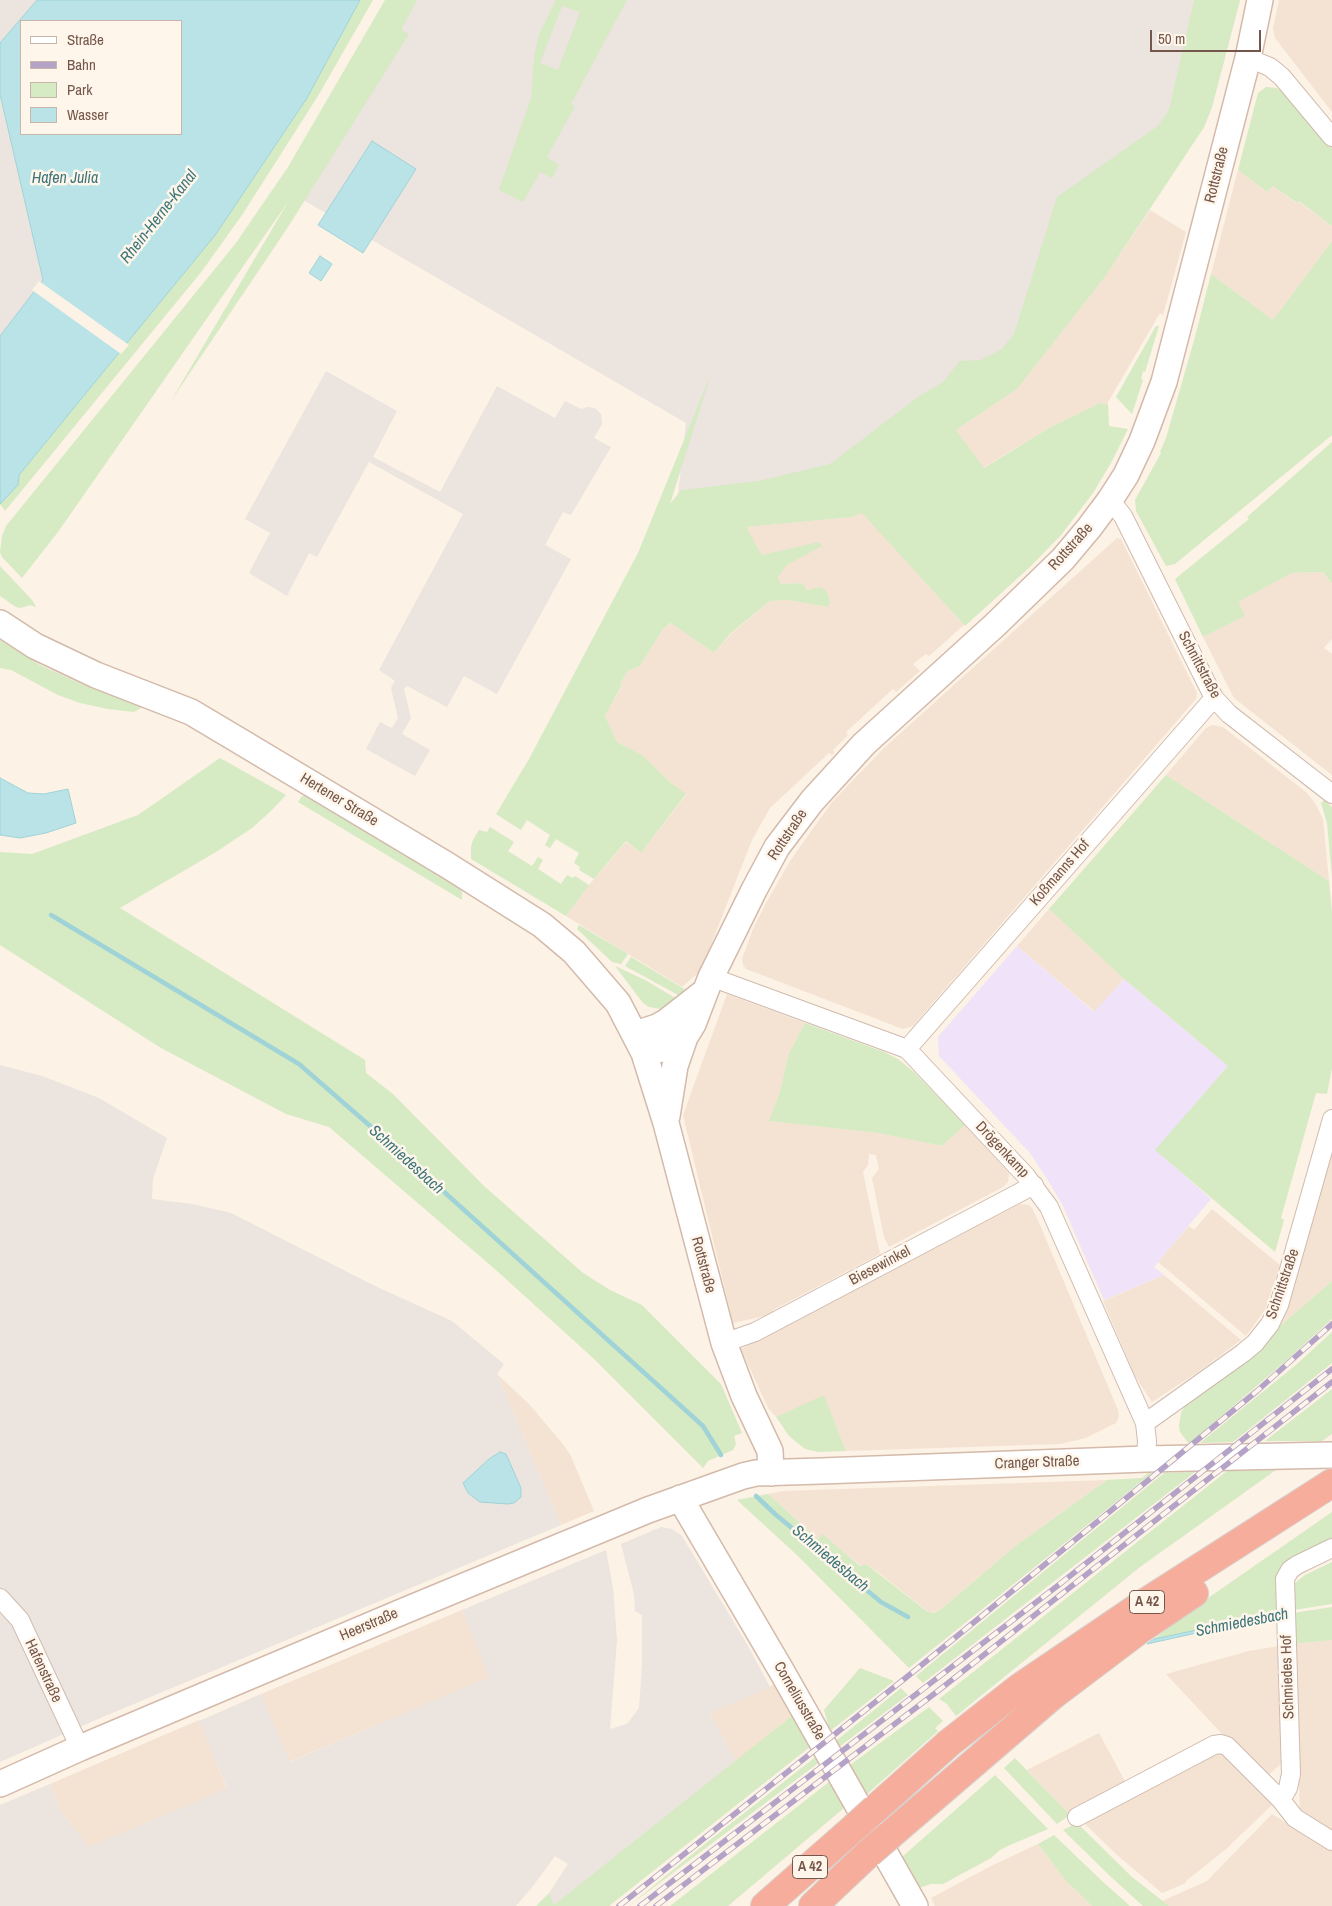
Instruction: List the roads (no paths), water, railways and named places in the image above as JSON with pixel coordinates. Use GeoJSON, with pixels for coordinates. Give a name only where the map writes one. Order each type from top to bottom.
{"type":"FeatureCollection","features":[{"type":"Feature","properties":{"kind":"highway","name":"A 42"},"geometry":{"type":"LineString","coordinates":[[765,1906],[958,1735],[1019,1688],[1132,1612],[1332,1483]]}},
{"type":"Feature","properties":{"kind":"highway","name":"A 42"},"geometry":{"type":"LineString","coordinates":[[813,1906],[890,1835],[1053,1695],[1139,1630],[1332,1499]]}},
{"type":"Feature","properties":{"kind":"street","name":"Rottstraße"},"geometry":{"type":"LineString","coordinates":[[666,1123],[675,1066],[685,1037],[693,1024],[707,985],[777,847],[812,801],[864,744],[995,625],[1063,558],[1089,528],[1126,475],[1142,441],[1164,382],[1248,58],[1260,0]]}},
{"type":"Feature","properties":{"kind":"street"},"geometry":{"type":"LineString","coordinates":[[1248,58],[1270,67],[1282,77],[1332,137]]}},
{"type":"Feature","properties":{"kind":"street","name":"Schnittstraße"},"geometry":{"type":"LineString","coordinates":[[1110,500],[1128,525],[1214,698],[1229,714],[1332,794]]}},
{"type":"Feature","properties":{"kind":"street","name":"Hertener Straße"},"geometry":{"type":"LineString","coordinates":[[0,623],[35,646],[96,675],[191,712],[447,864],[542,925],[574,952],[596,976],[618,1003],[640,1043]]}},
{"type":"Feature","properties":{"kind":"street","name":"Koßmanns Hof"},"geometry":{"type":"LineString","coordinates":[[907,1049],[1214,698]]}},
{"type":"Feature","properties":{"kind":"street","name":"Rottstraße"},"geometry":{"type":"LineString","coordinates":[[707,985],[640,1043],[666,1123],[724,1343],[744,1396],[770,1451],[771,1472]]}},
{"type":"Feature","properties":{"kind":"street","name":"Drögenkamp"},"geometry":{"type":"LineString","coordinates":[[707,985],[907,1049],[1034,1185],[1049,1207],[1144,1423],[1147,1441],[1146,1459]]}},
{"type":"Feature","properties":{"kind":"street"},"geometry":{"type":"LineString","coordinates":[[640,1043],[666,1048],[685,1037]]}},
{"type":"Feature","properties":{"kind":"street","name":"Schnittstraße"},"geometry":{"type":"LineString","coordinates":[[1144,1423],[1243,1353],[1255,1343],[1270,1324],[1279,1305],[1332,1119]]}},
{"type":"Feature","properties":{"kind":"street","name":"Biesewinkel"},"geometry":{"type":"LineString","coordinates":[[724,1343],[755,1332],[1034,1185]]}},
{"type":"Feature","properties":{"kind":"street","name":"Cranger Straße"},"geometry":{"type":"LineString","coordinates":[[743,1476],[771,1472],[1146,1459],[1332,1455]]}},
{"type":"Feature","properties":{"kind":"street","name":"Heerstraße"},"geometry":{"type":"LineString","coordinates":[[0,1784],[412,1607],[680,1498],[743,1476]]}},
{"type":"Feature","properties":{"kind":"street","name":"Corneliusstraße"},"geometry":{"type":"LineString","coordinates":[[680,1498],[786,1678],[915,1906]]}},
{"type":"Feature","properties":{"kind":"street","name":"Schmiedes Hof"},"geometry":{"type":"LineString","coordinates":[[1281,1800],[1288,1788],[1291,1774],[1285,1579],[1290,1570],[1297,1565],[1332,1548]]}},
{"type":"Feature","properties":{"kind":"street","name":"Hafenstraße"},"geometry":{"type":"LineString","coordinates":[[0,1598],[20,1620],[80,1748]]}},
{"type":"Feature","properties":{"kind":"street"},"geometry":{"type":"LineString","coordinates":[[1077,1817],[1214,1745],[1221,1744],[1227,1746],[1281,1800],[1295,1818],[1332,1841]]}},
{"type":"Feature","properties":{"kind":"water"},"geometry":{"type":"Polygon","coordinates":[[[37,0],[360,0],[307,98],[216,234],[19,475],[18,485],[0,504],[0,336],[43,280],[0,94],[0,43],[37,0]]]}},
{"type":"Feature","properties":{"kind":"water"},"geometry":{"type":"Polygon","coordinates":[[[372,141],[416,169],[363,253],[318,225],[372,141]]]}},
{"type":"Feature","properties":{"kind":"water"},"geometry":{"type":"Polygon","coordinates":[[[320,256],[332,264],[321,281],[309,273],[320,256]]]}},
{"type":"Feature","properties":{"kind":"water"},"geometry":{"type":"Polygon","coordinates":[[[0,778],[28,793],[44,794],[68,789],[76,823],[46,833],[20,838],[0,835],[0,778]]]}},
{"type":"Feature","properties":{"kind":"water"},"geometry":{"type":"Polygon","coordinates":[[[500,1452],[506,1454],[521,1488],[521,1497],[514,1503],[508,1504],[480,1502],[468,1493],[463,1483],[489,1459],[500,1452]]]}},
{"type":"Feature","properties":{"kind":"water"},"geometry":{"type":"Polygon","coordinates":[[[1278,1613],[1278,1615],[1147,1644],[1154,1639],[1278,1613]]]}},
{"type":"Feature","properties":{"kind":"waterway","name":"Schmiedesbach"},"geometry":{"type":"LineString","coordinates":[[51,915],[299,1064],[400,1152],[703,1426],[721,1455]]}},
{"type":"Feature","properties":{"kind":"waterway","name":"Schmiedesbach"},"geometry":{"type":"LineString","coordinates":[[756,1496],[881,1602],[908,1617]]}},
{"type":"Feature","properties":{"kind":"railway"},"geometry":{"type":"LineString","coordinates":[[619,1906],[913,1672],[1157,1473],[1257,1391],[1332,1324]]}},
{"type":"Feature","properties":{"kind":"railway"},"geometry":{"type":"LineString","coordinates":[[640,1906],[1056,1587],[1332,1369]]}},
{"type":"Feature","properties":{"kind":"railway"},"geometry":{"type":"LineString","coordinates":[[656,1906],[934,1694],[1332,1382]]}},
{"type":"Feature","properties":{"kind":"water label","name":"Hafen Julia"},"geometry":{"type":"Point","coordinates":[65,179]}},
{"type":"Feature","properties":{"kind":"water label","name":"Rhein-Herne-Kanal"},"geometry":{"type":"Point","coordinates":[159,217]}}]}
